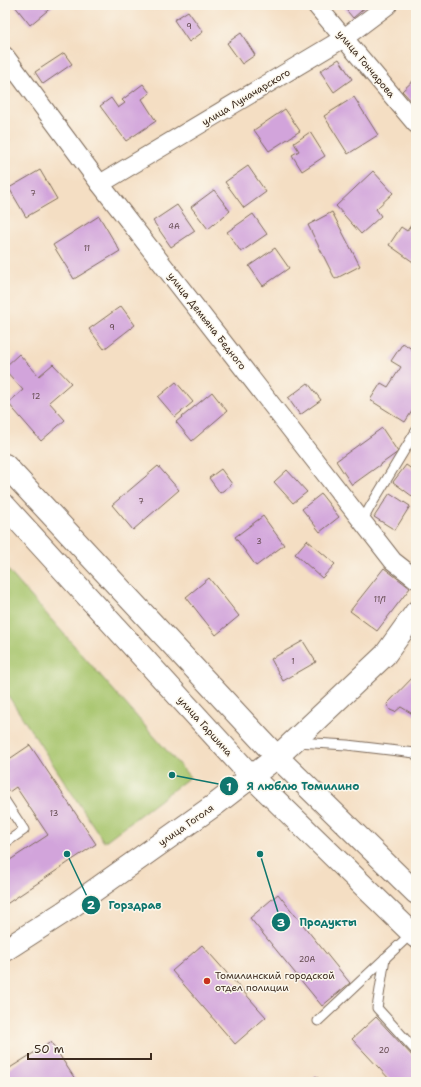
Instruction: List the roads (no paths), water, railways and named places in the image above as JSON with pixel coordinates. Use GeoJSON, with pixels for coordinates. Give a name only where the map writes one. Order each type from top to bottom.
{"type":"FeatureCollection","features":[{"type":"Feature","properties":{"kind":"main road"},"geometry":{"type":"LineString","coordinates":[[5,465],[277,757],[416,893]]}},
{"type":"Feature","properties":{"kind":"main road","name":"улица Гаршина"},"geometry":{"type":"LineString","coordinates":[[5,506],[252,777],[414,935]]}},
{"type":"Feature","properties":{"kind":"main road","name":"улица Гоголя"},"geometry":{"type":"LineString","coordinates":[[8,945],[76,903],[216,804],[277,757],[385,655],[416,612]]}},
{"type":"Feature","properties":{"kind":"street","name":"улица Гончарова"},"geometry":{"type":"LineString","coordinates":[[316,5],[416,124]]}},
{"type":"Feature","properties":{"kind":"street","name":"улица Луначарского"},"geometry":{"type":"LineString","coordinates":[[100,184],[344,38],[388,5]]}},
{"type":"Feature","properties":{"kind":"street","name":"улица Демьяна Бедного"},"geometry":{"type":"LineString","coordinates":[[5,56],[100,184],[362,522],[393,561],[416,579]]}},
{"type":"Feature","properties":{"kind":"lane"},"geometry":{"type":"LineString","coordinates":[[362,522],[416,431]]}},
{"type":"Feature","properties":{"kind":"lane"},"geometry":{"type":"LineString","coordinates":[[293,742],[346,745],[415,753],[416,755]]}},
{"type":"Feature","properties":{"kind":"lane"},"geometry":{"type":"LineString","coordinates":[[5,801],[24,830],[5,843]]}},
{"type":"Feature","properties":{"kind":"lane"},"geometry":{"type":"LineString","coordinates":[[318,1021],[385,958],[414,935]]}},
{"type":"Feature","properties":{"kind":"lane"},"geometry":{"type":"LineString","coordinates":[[385,958],[377,1008],[416,1051]]}},
{"type":"Feature","properties":{"kind":"place","name":"Я люблю Томилино"},"geometry":{"type":"Point","coordinates":[172,775]}},
{"type":"Feature","properties":{"kind":"place","name":"Горздрав"},"geometry":{"type":"Point","coordinates":[67,854]}},
{"type":"Feature","properties":{"kind":"place","name":"Продукты"},"geometry":{"type":"Point","coordinates":[260,854]}},
{"type":"Feature","properties":{"kind":"place","name":"Томилинский городской отдел полиции"},"geometry":{"type":"Point","coordinates":[207,981]}}]}
